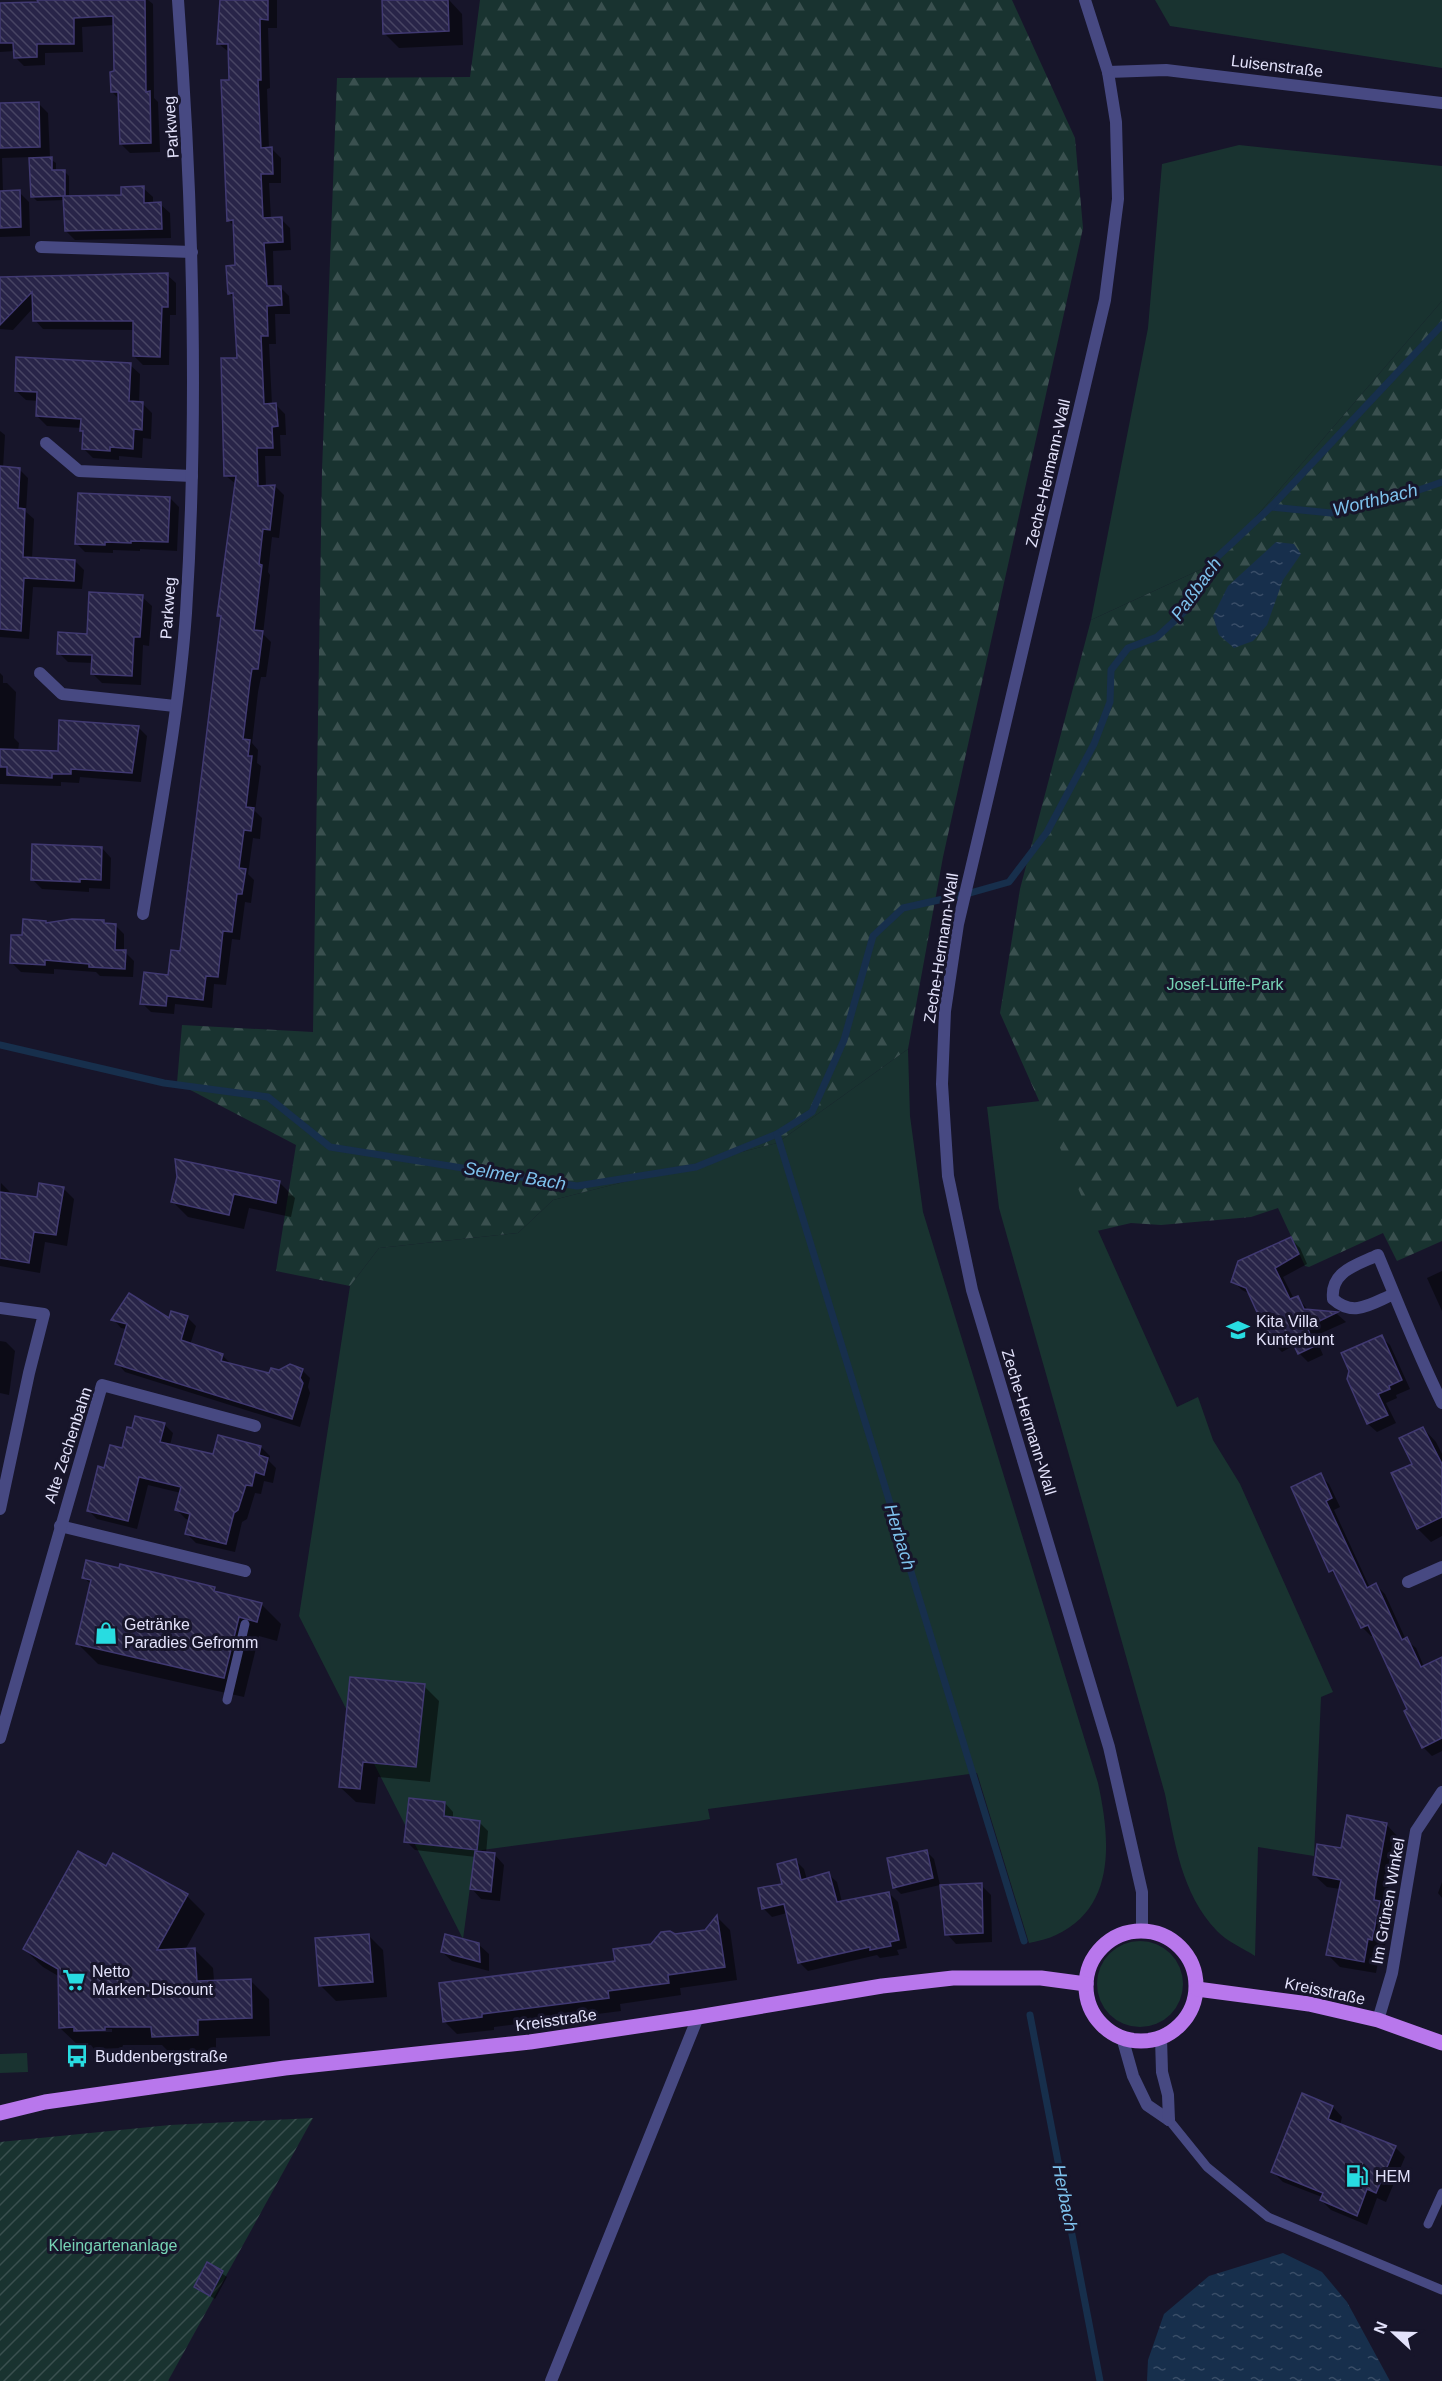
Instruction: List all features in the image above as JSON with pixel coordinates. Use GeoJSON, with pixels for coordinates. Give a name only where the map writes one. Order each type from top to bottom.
{"type":"FeatureCollection","features":[{"type":"Feature","properties":{"kind":"main road"},"geometry":{"type":"LineString","coordinates":[[1142,1931],[1162,1934],[1181,1947],[1190,1958],[1196,1974],[1197,1989],[1192,2007],[1179,2027],[1161,2038],[1142,2041],[1113,2034],[1095,2019],[1087,2000],[1086,1984],[1089,1969],[1103,1947],[1128,1933],[1142,1931]]}},
{"type":"Feature","properties":{"kind":"main road","name":"Kreisstraße"},"geometry":{"type":"LineString","coordinates":[[0,2113],[30,2106],[285,2068],[530,2042],[698,2018],[882,1986],[953,1978],[1041,1978],[1086,1984]]}},
{"type":"Feature","properties":{"kind":"main road","name":"Kreisstraße"},"geometry":{"type":"LineString","coordinates":[[1197,1989],[1309,2004],[1378,2020],[1442,2043]]}},
{"type":"Feature","properties":{"kind":"main road","name":"Kreisstraße"},"geometry":{"type":"LineString","coordinates":[[0,2100],[30,2106]]}},
{"type":"Feature","properties":{"kind":"street","name":"Parkweg"},"geometry":{"type":"LineString","coordinates":[[143,914],[175,706],[186,615],[192,476],[192,252],[189,146],[178,0]]}},
{"type":"Feature","properties":{"kind":"street","name":"Zeche-Hermann-Wall"},"geometry":{"type":"LineString","coordinates":[[1085,0],[1108,72],[1116,122],[1118,199],[1105,300],[958,924],[944,1021],[942,1084],[948,1176],[972,1290],[1109,1747],[1142,1892],[1142,1931]]}},
{"type":"Feature","properties":{"kind":"street","name":"Luisenstraße"},"geometry":{"type":"LineString","coordinates":[[1108,72],[1166,70],[1442,103]]}},
{"type":"Feature","properties":{"kind":"street"},"geometry":{"type":"LineString","coordinates":[[41,247],[192,252]]}},
{"type":"Feature","properties":{"kind":"street"},"geometry":{"type":"LineString","coordinates":[[46,443],[79,471],[192,476]]}},
{"type":"Feature","properties":{"kind":"street"},"geometry":{"type":"LineString","coordinates":[[40,673],[62,694],[175,706]]}},
{"type":"Feature","properties":{"kind":"street"},"geometry":{"type":"LineString","coordinates":[[1394,1294],[1351,1310],[1342,1307],[1334,1299],[1332,1289],[1337,1278],[1346,1270],[1378,1255],[1394,1294],[1423,1365],[1442,1403]]}},
{"type":"Feature","properties":{"kind":"street"},"geometry":{"type":"LineString","coordinates":[[0,1308],[44,1314],[0,1509]]}},
{"type":"Feature","properties":{"kind":"street","name":"Alte Zechenbahn"},"geometry":{"type":"LineString","coordinates":[[0,1738],[102,1385],[255,1426]]}},
{"type":"Feature","properties":{"kind":"street","name":"Alte Zechenbahn"},"geometry":{"type":"LineString","coordinates":[[60,1526],[245,1571]]}},
{"type":"Feature","properties":{"kind":"street"},"geometry":{"type":"LineString","coordinates":[[1408,1582],[1442,1567]]}},
{"type":"Feature","properties":{"kind":"street","name":"Im Grünen Winkel"},"geometry":{"type":"LineString","coordinates":[[1378,2020],[1392,1973],[1416,1831],[1442,1792]]}},
{"type":"Feature","properties":{"kind":"street"},"geometry":{"type":"LineString","coordinates":[[551,2381],[698,2018]]}},
{"type":"Feature","properties":{"kind":"street"},"geometry":{"type":"LineString","coordinates":[[1122,2037],[1133,2076],[1148,2105],[1169,2120]]}},
{"type":"Feature","properties":{"kind":"street"},"geometry":{"type":"LineString","coordinates":[[1161,2038],[1162,2072],[1168,2095],[1169,2120]]}},
{"type":"Feature","properties":{"kind":"lane"},"geometry":{"type":"LineString","coordinates":[[227,1700],[245,1624]]}},
{"type":"Feature","properties":{"kind":"lane"},"geometry":{"type":"LineString","coordinates":[[1169,2120],[1207,2167],[1268,2217],[1442,2289]]}},
{"type":"Feature","properties":{"kind":"lane"},"geometry":{"type":"LineString","coordinates":[[1428,2224],[1442,2193]]}},
{"type":"Feature","properties":{"kind":"green space"},"geometry":{"type":"Polygon","coordinates":[[[480,0],[1012,0],[1075,138],[1083,228],[943,857],[908,1049],[777,1143],[553,1200],[518,1233],[379,1248],[350,1286],[276,1271],[296,1145],[177,1083],[182,1025],[313,1032],[322,470],[337,78],[470,77],[480,0]]]}},
{"type":"Feature","properties":{"kind":"green space"},"geometry":{"type":"Polygon","coordinates":[[[1155,0],[1442,0],[1442,68],[1170,26],[1155,0]]]}},
{"type":"Feature","properties":{"kind":"green space"},"geometry":{"type":"Polygon","coordinates":[[[1239,145],[1442,166],[1442,301],[1217,562],[1091,620],[1148,328],[1162,164],[1239,145]]]}},
{"type":"Feature","properties":{"kind":"green space","name":"Josef-Lüffe-Park"},"geometry":{"type":"Polygon","coordinates":[[[1442,301],[1442,1241],[1397,1261],[1383,1233],[1309,1267],[1305,1266],[1278,1208],[1251,1217],[1161,1225],[1131,1223],[1097,1231],[1000,1013],[1020,889],[1091,620],[1217,562],[1442,301]]]}},
{"type":"Feature","properties":{"kind":"green space"},"geometry":{"type":"Polygon","coordinates":[[[908,1049],[910,1116],[923,1212],[1098,1783],[1106,1848],[1099,1889],[1090,1907],[1076,1923],[1053,1936],[1029,1943],[977,1773],[708,1809],[710,1819],[699,1821],[475,1851],[463,1939],[299,1616],[350,1286],[379,1248],[518,1233],[553,1200],[777,1143],[908,1049]]]}},
{"type":"Feature","properties":{"kind":"green space"},"geometry":{"type":"Polygon","coordinates":[[[1040,1101],[1177,1407],[1198,1397],[1213,1440],[1240,1484],[1333,1692],[1321,1697],[1314,1856],[1258,1847],[1255,1956],[1217,1931],[1195,1900],[1181,1867],[1165,1794],[999,1208],[987,1107],[1040,1101]]]}},
{"type":"Feature","properties":{"kind":"green space"},"geometry":{"type":"Polygon","coordinates":[[[1140,1941],[1156,1945],[1170,1954],[1179,1968],[1183,1984],[1179,2000],[1170,2014],[1156,2023],[1140,2027],[1124,2023],[1110,2014],[1101,2000],[1097,1984],[1101,1968],[1110,1954],[1124,1945],[1140,1941]]]}},
{"type":"Feature","properties":{"kind":"green space"},"geometry":{"type":"Polygon","coordinates":[[[27,2053],[28,2072],[0,2073],[0,2054],[27,2053]]]}},
{"type":"Feature","properties":{"kind":"green space","name":"Kleingartenanlage"},"geometry":{"type":"Polygon","coordinates":[[[313,2118],[168,2381],[0,2381],[0,2142],[170,2125],[313,2118]]]}},
{"type":"Feature","properties":{"kind":"water"},"geometry":{"type":"Polygon","coordinates":[[[1276,542],[1294,544],[1301,554],[1283,580],[1267,625],[1253,641],[1234,648],[1219,635],[1213,616],[1228,586],[1276,542]]]}},
{"type":"Feature","properties":{"kind":"water"},"geometry":{"type":"Polygon","coordinates":[[[1283,2253],[1322,2272],[1347,2302],[1390,2381],[1147,2381],[1148,2360],[1164,2314],[1209,2276],[1283,2253]]]}},
{"type":"Feature","properties":{"kind":"building"},"geometry":{"type":"Polygon","coordinates":[[[37,0],[145,0],[146,92],[150,91],[151,143],[120,144],[118,92],[111,92],[110,72],[114,71],[113,16],[74,18],[74,44],[37,44],[37,57],[14,58],[13,43],[0,43],[0,3],[38,2],[37,0]]]}},
{"type":"Feature","properties":{"kind":"building"},"geometry":{"type":"Polygon","coordinates":[[[220,0],[268,0],[268,20],[260,19],[261,80],[258,80],[261,148],[272,147],[273,174],[261,174],[263,218],[282,217],[283,242],[264,243],[267,286],[281,286],[282,305],[267,306],[268,336],[261,336],[264,404],[276,403],[278,426],[272,427],[273,448],[257,448],[258,486],[275,485],[270,530],[263,529],[259,564],[262,565],[254,630],[263,631],[258,669],[252,669],[243,739],[250,740],[248,756],[252,756],[246,807],[254,808],[251,831],[244,830],[239,868],[246,869],[242,894],[237,894],[232,932],[223,931],[218,977],[206,976],[203,1000],[167,996],[166,1006],[140,1004],[144,972],[168,975],[171,950],[180,951],[221,616],[217,616],[236,476],[224,476],[221,358],[237,358],[233,293],[228,294],[226,266],[235,265],[233,220],[227,221],[221,80],[229,80],[228,44],[217,44],[220,0]]]}},
{"type":"Feature","properties":{"kind":"building"},"geometry":{"type":"Polygon","coordinates":[[[382,0],[448,0],[449,31],[383,34],[382,0]]]}},
{"type":"Feature","properties":{"kind":"building"},"geometry":{"type":"Polygon","coordinates":[[[39,102],[40,147],[0,148],[0,103],[39,102]]]}},
{"type":"Feature","properties":{"kind":"building"},"geometry":{"type":"Polygon","coordinates":[[[52,157],[52,170],[65,170],[65,196],[31,197],[29,158],[52,157]]]}},
{"type":"Feature","properties":{"kind":"building"},"geometry":{"type":"Polygon","coordinates":[[[144,186],[144,203],[161,202],[162,229],[65,231],[63,196],[121,195],[121,187],[144,186]]]}},
{"type":"Feature","properties":{"kind":"building"},"geometry":{"type":"Polygon","coordinates":[[[20,190],[21,227],[0,228],[0,191],[20,190]]]}},
{"type":"Feature","properties":{"kind":"building"},"geometry":{"type":"Polygon","coordinates":[[[168,273],[168,307],[162,307],[160,357],[133,356],[133,321],[33,321],[32,292],[0,325],[0,277],[168,273]]]}},
{"type":"Feature","properties":{"kind":"building"},"geometry":{"type":"Polygon","coordinates":[[[16,357],[131,363],[129,401],[143,402],[142,430],[134,429],[133,449],[110,447],[110,451],[82,449],[81,419],[36,416],[37,392],[15,391],[16,357]]]}},
{"type":"Feature","properties":{"kind":"building"},"geometry":{"type":"Polygon","coordinates":[[[0,466],[20,468],[18,508],[25,509],[23,557],[75,560],[74,581],[24,578],[21,631],[0,629],[0,466]]]}},
{"type":"Feature","properties":{"kind":"building"},"geometry":{"type":"Polygon","coordinates":[[[78,493],[170,497],[168,542],[75,544],[78,493]]]}},
{"type":"Feature","properties":{"kind":"building"},"geometry":{"type":"Polygon","coordinates":[[[89,592],[143,595],[140,637],[134,637],[132,676],[91,674],[92,655],[57,654],[58,632],[87,634],[89,592]]]}},
{"type":"Feature","properties":{"kind":"building"},"geometry":{"type":"Polygon","coordinates":[[[59,720],[139,726],[132,773],[71,769],[71,774],[52,774],[52,778],[7,775],[7,767],[0,767],[0,749],[58,751],[59,720]]]}},
{"type":"Feature","properties":{"kind":"building"},"geometry":{"type":"Polygon","coordinates":[[[32,844],[102,847],[101,880],[80,879],[80,882],[31,880],[32,844]]]}},
{"type":"Feature","properties":{"kind":"building"},"geometry":{"type":"Polygon","coordinates":[[[23,919],[46,921],[46,923],[72,919],[104,920],[104,923],[116,924],[115,950],[126,950],[125,969],[89,967],[89,964],[45,960],[45,965],[10,963],[11,935],[22,935],[23,919]]]}},
{"type":"Feature","properties":{"kind":"building"},"geometry":{"type":"Polygon","coordinates":[[[175,1159],[280,1181],[276,1203],[234,1194],[229,1215],[171,1202],[177,1177],[175,1159]]]}},
{"type":"Feature","properties":{"kind":"building"},"geometry":{"type":"Polygon","coordinates":[[[39,1183],[64,1187],[56,1235],[34,1232],[29,1263],[0,1258],[0,1192],[37,1197],[39,1183]]]}},
{"type":"Feature","properties":{"kind":"building"},"geometry":{"type":"Polygon","coordinates":[[[1291,1237],[1299,1254],[1275,1268],[1290,1299],[1298,1296],[1304,1309],[1338,1312],[1307,1327],[1315,1346],[1298,1354],[1289,1335],[1271,1343],[1246,1288],[1231,1282],[1238,1261],[1291,1237]]]}},
{"type":"Feature","properties":{"kind":"building"},"geometry":{"type":"Polygon","coordinates":[[[129,1293],[169,1318],[171,1311],[188,1316],[181,1340],[223,1354],[221,1361],[269,1373],[271,1368],[279,1370],[290,1364],[303,1369],[300,1378],[303,1383],[292,1419],[115,1364],[127,1324],[111,1320],[129,1293]]]}},
{"type":"Feature","properties":{"kind":"building"},"geometry":{"type":"Polygon","coordinates":[[[1382,1335],[1402,1380],[1378,1394],[1388,1415],[1367,1424],[1347,1379],[1349,1371],[1341,1353],[1382,1335]]]}},
{"type":"Feature","properties":{"kind":"building"},"geometry":{"type":"Polygon","coordinates":[[[135,1416],[165,1423],[160,1442],[213,1454],[218,1435],[261,1446],[259,1455],[268,1458],[264,1475],[255,1472],[252,1486],[246,1485],[238,1510],[234,1513],[226,1544],[185,1534],[190,1514],[175,1510],[181,1487],[139,1477],[128,1521],[87,1511],[98,1466],[104,1468],[110,1445],[122,1448],[127,1427],[132,1428],[135,1416]]]}},
{"type":"Feature","properties":{"kind":"building"},"geometry":{"type":"Polygon","coordinates":[[[1423,1427],[1442,1464],[1442,1517],[1417,1529],[1391,1473],[1412,1464],[1399,1438],[1423,1427]]]}},
{"type":"Feature","properties":{"kind":"building"},"geometry":{"type":"Polygon","coordinates":[[[1321,1473],[1332,1498],[1326,1501],[1367,1588],[1376,1583],[1402,1640],[1407,1637],[1421,1667],[1442,1657],[1442,1738],[1422,1748],[1404,1711],[1407,1709],[1368,1625],[1361,1628],[1333,1570],[1329,1572],[1291,1487],[1321,1473]]]}},
{"type":"Feature","properties":{"kind":"building"},"geometry":{"type":"Polygon","coordinates":[[[86,1560],[119,1568],[120,1564],[215,1587],[214,1591],[262,1603],[257,1622],[239,1617],[224,1678],[76,1644],[91,1580],[82,1578],[86,1560]]]}},
{"type":"Feature","properties":{"kind":"building"},"geometry":{"type":"Polygon","coordinates":[[[350,1677],[425,1684],[416,1767],[363,1762],[360,1789],[339,1787],[350,1677]]]}},
{"type":"Feature","properties":{"kind":"building"},"geometry":{"type":"Polygon","coordinates":[[[409,1798],[445,1802],[444,1816],[480,1821],[477,1850],[404,1842],[409,1798]]]}},
{"type":"Feature","properties":{"kind":"building"},"geometry":{"type":"Polygon","coordinates":[[[1347,1815],[1387,1823],[1374,1900],[1380,1901],[1372,1940],[1368,1939],[1364,1962],[1326,1955],[1341,1880],[1313,1875],[1317,1844],[1341,1848],[1347,1815]]]}},
{"type":"Feature","properties":{"kind":"building"},"geometry":{"type":"Polygon","coordinates":[[[927,1850],[933,1878],[893,1888],[887,1858],[927,1850]]]}},
{"type":"Feature","properties":{"kind":"building"},"geometry":{"type":"Polygon","coordinates":[[[78,1851],[106,1866],[113,1853],[188,1894],[157,1950],[195,1948],[197,1981],[251,1979],[252,2018],[198,2020],[198,2035],[152,2037],[151,2027],[105,2027],[105,2030],[74,2031],[74,2027],[59,2028],[58,1969],[23,1949],[78,1851]]]}},
{"type":"Feature","properties":{"kind":"building"},"geometry":{"type":"Polygon","coordinates":[[[475,1851],[495,1853],[491,1892],[470,1889],[475,1851]]]}},
{"type":"Feature","properties":{"kind":"building"},"geometry":{"type":"Polygon","coordinates":[[[796,1859],[801,1880],[829,1872],[837,1902],[889,1892],[899,1940],[890,1942],[891,1946],[870,1950],[870,1947],[798,1963],[784,1904],[762,1909],[758,1888],[782,1884],[777,1864],[796,1859]]]}},
{"type":"Feature","properties":{"kind":"building"},"geometry":{"type":"Polygon","coordinates":[[[982,1883],[983,1933],[945,1935],[940,1885],[982,1883]]]}},
{"type":"Feature","properties":{"kind":"building"},"geometry":{"type":"Polygon","coordinates":[[[717,1915],[725,1967],[668,1975],[669,1983],[608,1991],[609,1998],[482,2014],[482,2017],[443,2022],[439,1983],[615,1961],[613,1949],[651,1944],[661,1932],[670,1931],[675,1934],[705,1930],[717,1915]]]}},
{"type":"Feature","properties":{"kind":"building"},"geometry":{"type":"Polygon","coordinates":[[[369,1934],[373,1982],[319,1986],[315,1938],[369,1934]]]}},
{"type":"Feature","properties":{"kind":"building"},"geometry":{"type":"Polygon","coordinates":[[[445,1934],[479,1943],[480,1962],[441,1952],[445,1934]]]}},
{"type":"Feature","properties":{"kind":"building"},"geometry":{"type":"Polygon","coordinates":[[[1302,2093],[1333,2106],[1328,2119],[1396,2146],[1376,2193],[1367,2189],[1357,2216],[1320,2200],[1323,2193],[1271,2172],[1302,2093]]]}},
{"type":"Feature","properties":{"kind":"building"},"geometry":{"type":"Polygon","coordinates":[[[207,2262],[223,2271],[210,2296],[194,2287],[207,2262]]]}},
{"type":"Feature","properties":{"kind":"waterway","name":"Selmer Bach"},"geometry":{"type":"LineString","coordinates":[[0,1045],[164,1083],[268,1097],[330,1147],[577,1186],[696,1167],[777,1134],[812,1112],[844,1040],[873,936],[903,908],[1009,882],[1047,832],[1094,744],[1110,702],[1111,670],[1128,648],[1157,637],[1183,613],[1213,561],[1271,507],[1442,325]]}},
{"type":"Feature","properties":{"kind":"waterway","name":"Worthbach"},"geometry":{"type":"LineString","coordinates":[[1271,507],[1331,513],[1413,492],[1442,482]]}},
{"type":"Feature","properties":{"kind":"waterway","name":"Herbach"},"geometry":{"type":"LineString","coordinates":[[777,1134],[1024,1941]]}},
{"type":"Feature","properties":{"kind":"waterway","name":"Herbach"},"geometry":{"type":"LineString","coordinates":[[1030,2015],[1100,2381]]}},
{"type":"Feature","properties":{"kind":"place","name":"Kita Villa Kunterbunt"},"geometry":{"type":"Point","coordinates":[1238,1330]}},
{"type":"Feature","properties":{"kind":"place","name":"Getränke Paradies Gefromm"},"geometry":{"type":"Point","coordinates":[106,1633]}},
{"type":"Feature","properties":{"kind":"place","name":"Netto Marken-Discount"},"geometry":{"type":"Point","coordinates":[74,1980]}},
{"type":"Feature","properties":{"kind":"place","name":"Buddenbergstraße"},"geometry":{"type":"Point","coordinates":[77,2056]}},
{"type":"Feature","properties":{"kind":"place","name":"HEM"},"geometry":{"type":"Point","coordinates":[1357,2176]}},
{"type":"Feature","properties":{"kind":"water label","name":"Paßbach"},"geometry":{"type":"Point","coordinates":[1196,589]}}]}
